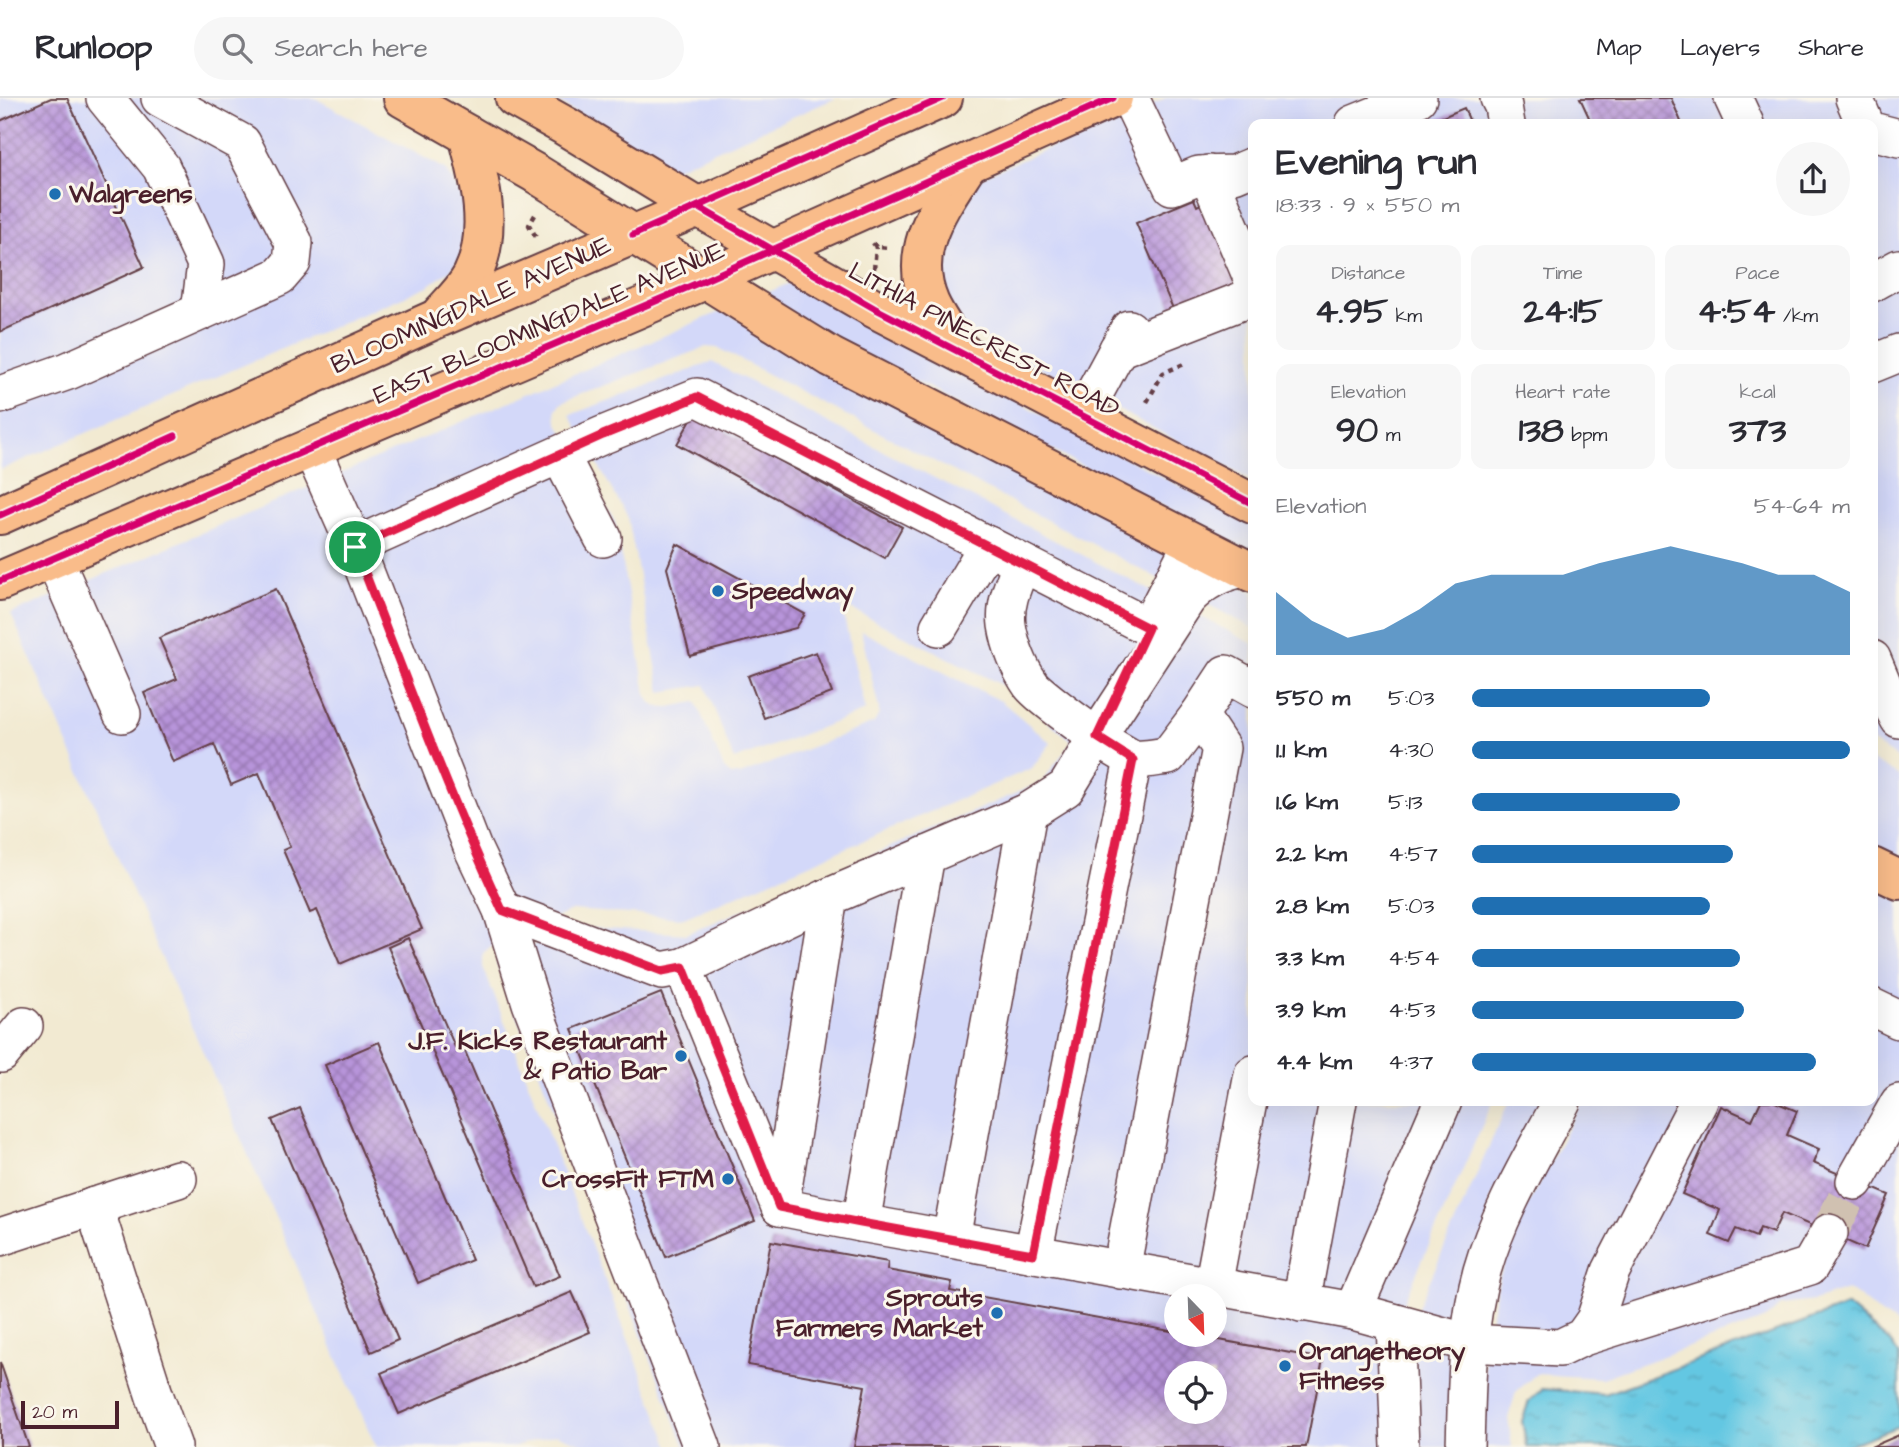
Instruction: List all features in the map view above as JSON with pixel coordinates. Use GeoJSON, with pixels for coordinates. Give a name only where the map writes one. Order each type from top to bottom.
{"type":"FeatureCollection","features":[{"type":"Feature","properties":{"kind":"main road"},"geometry":{"type":"LineString","coordinates":[[402,98],[552,184],[831,357],[1248,570]]}},
{"type":"Feature","properties":{"kind":"main road","name":"LITHIA PINECREST ROAD"},"geometry":{"type":"LineString","coordinates":[[515,98],[874,308],[1248,501]]}},
{"type":"Feature","properties":{"kind":"main road","name":"BLOOMINGDALE AVENUE"},"geometry":{"type":"LineString","coordinates":[[0,515],[436,319],[698,207],[898,107],[943,98]]}},
{"type":"Feature","properties":{"kind":"main road","name":"EAST BLOOMINGDALE AVENUE"},"geometry":{"type":"LineString","coordinates":[[0,581],[705,280],[1113,98]]}},
{"type":"Feature","properties":{"kind":"main road"},"geometry":{"type":"LineString","coordinates":[[436,319],[459,296],[472,275],[480,254],[484,224],[482,202],[468,135]]}},
{"type":"Feature","properties":{"kind":"main road"},"geometry":{"type":"LineString","coordinates":[[961,352],[929,303],[923,277],[923,246],[935,215],[968,163]]}},
{"type":"Feature","properties":{"kind":"main road"},"geometry":{"type":"LineString","coordinates":[[1878,870],[1899,880]]}},
{"type":"Feature","properties":{"kind":"street"},"geometry":{"type":"LineString","coordinates":[[105,98],[161,167],[206,264],[200,311]]}},
{"type":"Feature","properties":{"kind":"street"},"geometry":{"type":"LineString","coordinates":[[0,396],[68,371],[280,275],[292,262],[293,243],[242,143],[160,98]]}},
{"type":"Feature","properties":{"kind":"street"},"geometry":{"type":"LineString","coordinates":[[1130,98],[1172,186],[1199,175],[1234,174],[1248,168]]}},
{"type":"Feature","properties":{"kind":"street"},"geometry":{"type":"LineString","coordinates":[[1366,119],[1418,98]]}},
{"type":"Feature","properties":{"kind":"street"},"geometry":{"type":"LineString","coordinates":[[1499,98],[1505,119]]}},
{"type":"Feature","properties":{"kind":"street"},"geometry":{"type":"LineString","coordinates":[[1733,98],[1743,119]]}},
{"type":"Feature","properties":{"kind":"street"},"geometry":{"type":"LineString","coordinates":[[1854,98],[1863,119]]}},
{"type":"Feature","properties":{"kind":"street"},"geometry":{"type":"LineString","coordinates":[[1878,133],[1899,138]]}},
{"type":"Feature","properties":{"kind":"street"},"geometry":{"type":"LineString","coordinates":[[1208,174],[1248,268]]}},
{"type":"Feature","properties":{"kind":"street"},"geometry":{"type":"LineString","coordinates":[[1878,280],[1899,268]]}},
{"type":"Feature","properties":{"kind":"street"},"geometry":{"type":"LineString","coordinates":[[1083,416],[1124,338],[1248,298]]}},
{"type":"Feature","properties":{"kind":"street"},"geometry":{"type":"LineString","coordinates":[[1878,362],[1899,353]]}},
{"type":"Feature","properties":{"kind":"street"},"geometry":{"type":"LineString","coordinates":[[355,547],[697,397],[1148,628]]}},
{"type":"Feature","properties":{"kind":"street"},"geometry":{"type":"LineString","coordinates":[[311,447],[355,547],[473,849],[502,910],[531,1003],[702,1447]]}},
{"type":"Feature","properties":{"kind":"street"},"geometry":{"type":"LineString","coordinates":[[560,455],[603,538]]}},
{"type":"Feature","properties":{"kind":"street"},"geometry":{"type":"LineString","coordinates":[[1097,737],[1148,628],[1192,543]]}},
{"type":"Feature","properties":{"kind":"street"},"geometry":{"type":"LineString","coordinates":[[939,627],[988,545]]}},
{"type":"Feature","properties":{"kind":"street"},"geometry":{"type":"LineString","coordinates":[[54,558],[122,714]]}},
{"type":"Feature","properties":{"kind":"street"},"geometry":{"type":"LineString","coordinates":[[1022,563],[1009,596],[1007,624],[1013,649],[1031,685],[1054,706],[1133,760],[1168,755],[1226,674],[1248,686]]}},
{"type":"Feature","properties":{"kind":"street"},"geometry":{"type":"LineString","coordinates":[[502,910],[662,971],[683,967],[829,897],[1028,812],[1066,788],[1196,588],[1220,574],[1248,570]]}},
{"type":"Feature","properties":{"kind":"street"},"geometry":{"type":"LineString","coordinates":[[1878,673],[1899,719]]}},
{"type":"Feature","properties":{"kind":"street"},"geometry":{"type":"LineString","coordinates":[[1121,1270],[1221,748],[1199,715]]}},
{"type":"Feature","properties":{"kind":"street"},"geometry":{"type":"LineString","coordinates":[[1033,1254],[1133,760]]}},
{"type":"Feature","properties":{"kind":"street"},"geometry":{"type":"LineString","coordinates":[[951,1239],[1028,812]]}},
{"type":"Feature","properties":{"kind":"street"},"geometry":{"type":"LineString","coordinates":[[861,1223],[926,855]]}},
{"type":"Feature","properties":{"kind":"street"},"geometry":{"type":"LineString","coordinates":[[779,1207],[829,897]]}},
{"type":"Feature","properties":{"kind":"street"},"geometry":{"type":"LineString","coordinates":[[683,967],[779,1207]]}},
{"type":"Feature","properties":{"kind":"street"},"geometry":{"type":"LineString","coordinates":[[1878,1010],[1899,1020]]}},
{"type":"Feature","properties":{"kind":"street"},"geometry":{"type":"LineString","coordinates":[[1,1054],[24,1026]]}},
{"type":"Feature","properties":{"kind":"street"},"geometry":{"type":"LineString","coordinates":[[1213,1284],[1248,1100]]}},
{"type":"Feature","properties":{"kind":"street"},"geometry":{"type":"LineString","coordinates":[[1855,1181],[1899,1103]]}},
{"type":"Feature","properties":{"kind":"street"},"geometry":{"type":"LineString","coordinates":[[1301,1303],[1337,1106]]}},
{"type":"Feature","properties":{"kind":"street"},"geometry":{"type":"LineString","coordinates":[[1353,1311],[1441,1106]]}},
{"type":"Feature","properties":{"kind":"street"},"geometry":{"type":"LineString","coordinates":[[1465,1447],[1469,1343],[1482,1271],[1506,1207],[1559,1106]]}},
{"type":"Feature","properties":{"kind":"street"},"geometry":{"type":"LineString","coordinates":[[1583,1337],[1595,1321],[1611,1271],[1696,1106]]}},
{"type":"Feature","properties":{"kind":"street"},"geometry":{"type":"LineString","coordinates":[[0,1237],[178,1179]]}},
{"type":"Feature","properties":{"kind":"street"},"geometry":{"type":"LineString","coordinates":[[94,1206],[173,1447]]}},
{"type":"Feature","properties":{"kind":"street"},"geometry":{"type":"LineString","coordinates":[[779,1207],[1202,1284]]}},
{"type":"Feature","properties":{"kind":"street"},"geometry":{"type":"LineString","coordinates":[[1227,1289],[1353,1311],[1469,1343],[1560,1348],[1583,1337],[1810,1266],[1829,1233]]}},
{"type":"Feature","properties":{"kind":"street"},"geometry":{"type":"LineString","coordinates":[[1395,1323],[1399,1447]]}},
{"type":"Feature","properties":{"kind":"path"},"geometry":{"type":"LineString","coordinates":[[536,214],[529,225],[537,240]]}},
{"type":"Feature","properties":{"kind":"path"},"geometry":{"type":"LineString","coordinates":[[870,237],[876,247],[874,270]]}},
{"type":"Feature","properties":{"kind":"path"},"geometry":{"type":"LineString","coordinates":[[876,247],[894,248]]}},
{"type":"Feature","properties":{"kind":"path"},"geometry":{"type":"LineString","coordinates":[[1147,402],[1163,373],[1185,363]]}},
{"type":"Feature","properties":{"kind":"shaded area"},"geometry":{"type":"Polygon","coordinates":[[[0,98],[315,98],[445,169],[468,206],[466,250],[451,270],[428,286],[0,470],[0,98]]]}},
{"type":"Feature","properties":{"kind":"shaded area"},"geometry":{"type":"Polygon","coordinates":[[[552,98],[836,98],[671,170],[552,98]]]}},
{"type":"Feature","properties":{"kind":"shaded area"},"geometry":{"type":"Polygon","coordinates":[[[1166,98],[1899,98],[1899,759],[1878,746],[1878,119],[1248,119],[1248,478],[959,325],[933,281],[963,185],[1166,98]]]}},
{"type":"Feature","properties":{"kind":"shaded area"},"geometry":{"type":"Polygon","coordinates":[[[792,282],[950,367],[957,378],[964,374],[1248,521],[1248,550],[838,341],[762,295],[792,282]]]}},
{"type":"Feature","properties":{"kind":"shaded area"},"geometry":{"type":"Polygon","coordinates":[[[722,311],[1248,590],[1248,625],[718,348],[706,347],[561,402],[556,409],[557,422],[615,522],[646,694],[651,703],[664,708],[696,702],[724,769],[731,775],[740,775],[874,723],[879,709],[861,631],[1001,701],[1051,743],[1032,768],[684,918],[573,910],[490,947],[483,953],[483,967],[670,1447],[590,1447],[556,1434],[513,1447],[376,1447],[11,614],[722,311]]]}},
{"type":"Feature","properties":{"kind":"shaded area"},"geometry":{"type":"Polygon","coordinates":[[[712,362],[1248,641],[1248,1106],[1491,1106],[1386,1342],[1390,1447],[685,1447],[496,962],[573,927],[687,934],[1042,782],[1072,741],[1008,688],[841,604],[865,711],[734,760],[705,685],[661,692],[628,518],[570,415],[712,362]]]}},
{"type":"Feature","properties":{"kind":"shaded area"},"geometry":{"type":"Polygon","coordinates":[[[1878,764],[1899,776],[1899,860],[1878,850],[1878,764]]]}},
{"type":"Feature","properties":{"kind":"shaded area"},"geometry":{"type":"Polygon","coordinates":[[[1878,889],[1899,900],[1899,1325],[1847,1290],[1814,1301],[1781,1305],[1766,1319],[1602,1378],[1536,1374],[1516,1392],[1508,1418],[1512,1447],[1482,1447],[1485,1347],[1499,1278],[1522,1216],[1579,1106],[1878,1106],[1878,889]]]}},
{"type":"Feature","properties":{"kind":"shaded area"},"geometry":{"type":"Polygon","coordinates":[[[1507,1106],[1538,1106],[1491,1197],[1449,1447],[1404,1447],[1401,1346],[1507,1106]]]}},
{"type":"Feature","properties":{"kind":"water"},"geometry":{"type":"Polygon","coordinates":[[[1847,1306],[1891,1343],[1899,1355],[1899,1426],[1843,1447],[1527,1447],[1522,1421],[1529,1401],[1542,1389],[1605,1394],[1847,1306]]]}},
{"type":"Feature","properties":{"kind":"building","name":"Walgreens"},"geometry":{"type":"Polygon","coordinates":[[[51,98],[67,98],[144,267],[0,332],[0,121],[51,98]]]}},
{"type":"Feature","properties":{"kind":"building"},"geometry":{"type":"Polygon","coordinates":[[[1580,98],[1671,98],[1680,119],[1590,119],[1580,98]]]}},
{"type":"Feature","properties":{"kind":"building"},"geometry":{"type":"Polygon","coordinates":[[[1464,108],[1469,119],[1438,119],[1464,108]]]}},
{"type":"Feature","properties":{"kind":"building"},"geometry":{"type":"Polygon","coordinates":[[[1194,199],[1197,206],[1208,201],[1242,282],[1174,311],[1136,223],[1194,199]]]}},
{"type":"Feature","properties":{"kind":"building","name":"Speedway"},"geometry":{"type":"Polygon","coordinates":[[[694,414],[902,527],[885,558],[677,444],[694,414]]]}},
{"type":"Feature","properties":{"kind":"building","name":"Speedway"},"geometry":{"type":"Polygon","coordinates":[[[677,544],[805,614],[796,628],[690,656],[667,568],[677,544]]]}},
{"type":"Feature","properties":{"kind":"building"},"geometry":{"type":"Polygon","coordinates":[[[276,589],[422,929],[340,964],[317,910],[310,913],[283,850],[290,847],[259,773],[231,785],[214,744],[173,762],[144,693],[177,679],[159,638],[276,589]]]}},
{"type":"Feature","properties":{"kind":"building"},"geometry":{"type":"Polygon","coordinates":[[[816,652],[832,693],[764,718],[748,676],[816,652]]]}},
{"type":"Feature","properties":{"kind":"building"},"geometry":{"type":"Polygon","coordinates":[[[408,938],[455,1047],[462,1044],[560,1276],[533,1287],[388,947],[408,938]]]}},
{"type":"Feature","properties":{"kind":"building"},"geometry":{"type":"Polygon","coordinates":[[[661,993],[755,1221],[666,1257],[572,1029],[661,993]]]}},
{"type":"Feature","properties":{"kind":"building"},"geometry":{"type":"Polygon","coordinates":[[[379,1042],[472,1260],[418,1283],[325,1065],[379,1042]]]}},
{"type":"Feature","properties":{"kind":"building"},"geometry":{"type":"Polygon","coordinates":[[[1721,1106],[1752,1120],[1759,1106],[1785,1106],[1797,1111],[1787,1135],[1819,1149],[1813,1163],[1889,1195],[1865,1249],[1782,1213],[1773,1233],[1760,1228],[1756,1237],[1736,1229],[1729,1243],[1710,1235],[1720,1210],[1682,1194],[1721,1106]]]}},
{"type":"Feature","properties":{"kind":"building"},"geometry":{"type":"Polygon","coordinates":[[[300,1108],[398,1340],[371,1352],[272,1120],[300,1108]]]}},
{"type":"Feature","properties":{"kind":"building"},"geometry":{"type":"Polygon","coordinates":[[[771,1241],[888,1262],[887,1270],[952,1282],[950,1291],[1164,1330],[1164,1348],[1227,1348],[1227,1341],[1323,1359],[1306,1447],[854,1447],[865,1386],[748,1365],[771,1241]]]}},
{"type":"Feature","properties":{"kind":"building"},"geometry":{"type":"Polygon","coordinates":[[[572,1292],[590,1332],[399,1414],[381,1373],[572,1292]]]}},
{"type":"Feature","properties":{"kind":"building"},"geometry":{"type":"Polygon","coordinates":[[[0,1362],[29,1447],[0,1447],[0,1362]]]}},
{"type":"Feature","properties":{"kind":"building"},"geometry":{"type":"Polygon","coordinates":[[[1899,1435],[1899,1447],[1871,1447],[1899,1435]]]}},
{"type":"Feature","properties":{"kind":"tunnel"},"geometry":{"type":"LineString","coordinates":[[1829,1233],[1855,1181]]}},
{"type":"Feature","properties":{"kind":"cycle path"},"geometry":{"type":"LineString","coordinates":[[633,235],[943,98]]}},
{"type":"Feature","properties":{"kind":"cycle path"},"geometry":{"type":"LineString","coordinates":[[0,581],[705,280],[1113,98]]}},
{"type":"Feature","properties":{"kind":"cycle path"},"geometry":{"type":"LineString","coordinates":[[698,207],[874,308],[1248,501]]}},
{"type":"Feature","properties":{"kind":"cycle path"},"geometry":{"type":"LineString","coordinates":[[0,515],[175,436]]}},
{"type":"Feature","properties":{"kind":"place","name":"Walgreens"},"geometry":{"type":"Point","coordinates":[55,194]}},
{"type":"Feature","properties":{"kind":"place","name":"Speedway"},"geometry":{"type":"Point","coordinates":[718,591]}},
{"type":"Feature","properties":{"kind":"place","name":"J.F. Kicks Restaurant & Patio Bar"},"geometry":{"type":"Point","coordinates":[681,1056]}},
{"type":"Feature","properties":{"kind":"place","name":"CrossFit FTM"},"geometry":{"type":"Point","coordinates":[728,1179]}},
{"type":"Feature","properties":{"kind":"place","name":"Sprouts Farmers Market"},"geometry":{"type":"Point","coordinates":[997,1313]}},
{"type":"Feature","properties":{"kind":"place","name":"Orangetheory Fitness"},"geometry":{"type":"Point","coordinates":[1285,1366]}},
{"type":"Feature","properties":{"kind":"route"},"geometry":{"type":"LineString","coordinates":[[697,397],[1148,628],[1097,737],[1133,760],[1033,1254],[779,1207],[683,967],[662,971],[502,910],[473,849],[355,547],[603,435],[697,397]]}}]}
